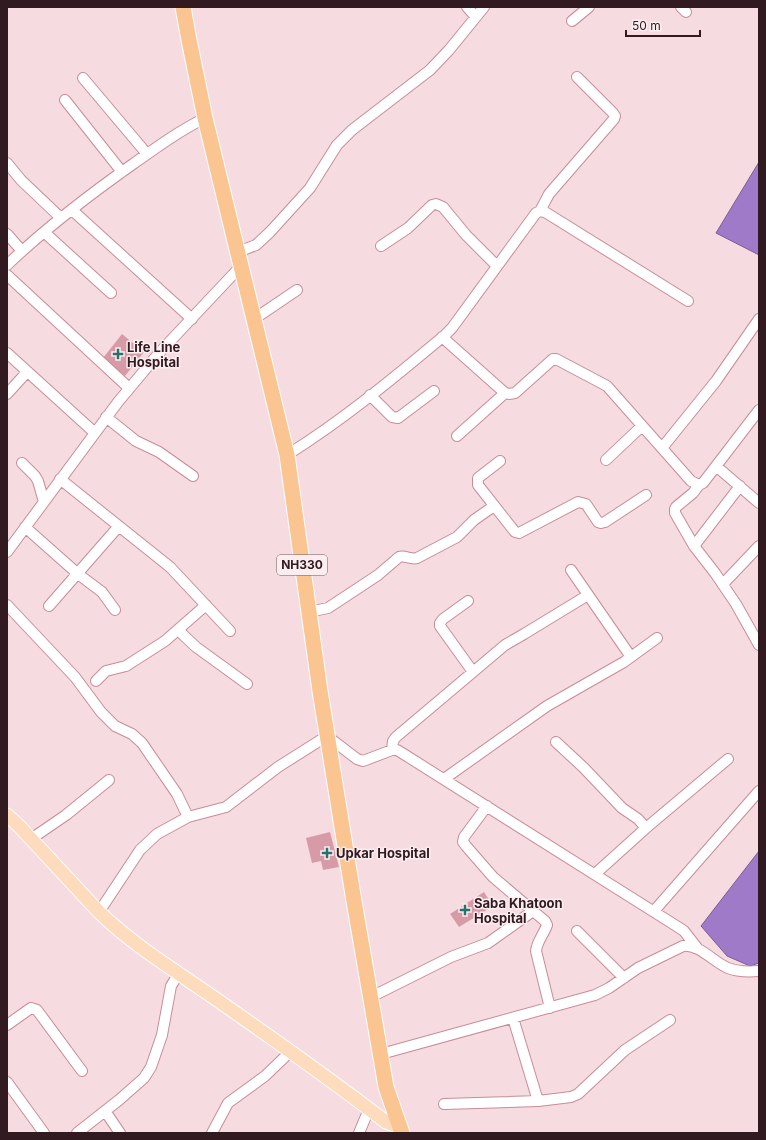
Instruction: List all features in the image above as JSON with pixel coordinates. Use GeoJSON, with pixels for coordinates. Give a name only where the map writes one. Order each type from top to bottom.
{"type":"FeatureCollection","features":[{"type":"Feature","properties":{"kind":"highway","name":"NH330"},"geometry":{"type":"LineString","coordinates":[[183,7],[205,118],[287,455],[327,736],[386,1087],[401,1130]]}},
{"type":"Feature","properties":{"kind":"main road"},"geometry":{"type":"LineString","coordinates":[[7,815],[99,912],[133,941],[386,1122],[401,1130]]}},
{"type":"Feature","properties":{"kind":"street"},"geometry":{"type":"LineString","coordinates":[[467,7],[476,16]]}},
{"type":"Feature","properties":{"kind":"street"},"geometry":{"type":"LineString","coordinates":[[7,552],[129,388],[159,353],[192,319],[240,259],[270,232],[310,188],[337,145],[352,130],[430,70],[449,50],[484,7]]}},
{"type":"Feature","properties":{"kind":"street"},"geometry":{"type":"LineString","coordinates":[[572,21],[589,7]]}},
{"type":"Feature","properties":{"kind":"street"},"geometry":{"type":"LineString","coordinates":[[287,455],[313,438],[370,395],[452,328],[536,213],[540,211],[549,194],[614,119],[615,116],[613,113],[577,77]]}},
{"type":"Feature","properties":{"kind":"street"},"geometry":{"type":"LineString","coordinates":[[83,78],[147,154]]}},
{"type":"Feature","properties":{"kind":"street"},"geometry":{"type":"LineString","coordinates":[[65,100],[122,172]]}},
{"type":"Feature","properties":{"kind":"street"},"geometry":{"type":"LineString","coordinates":[[7,265],[22,250],[61,218],[122,172],[179,131],[205,118]]}},
{"type":"Feature","properties":{"kind":"street"},"geometry":{"type":"LineString","coordinates":[[7,163],[21,180],[61,218]]}},
{"type":"Feature","properties":{"kind":"street"},"geometry":{"type":"LineString","coordinates":[[381,246],[404,232],[432,205],[436,204],[443,208],[466,236],[497,266]]}},
{"type":"Feature","properties":{"kind":"street"},"geometry":{"type":"LineString","coordinates":[[72,210],[192,319]]}},
{"type":"Feature","properties":{"kind":"street"},"geometry":{"type":"LineString","coordinates":[[540,211],[545,212],[688,301]]}},
{"type":"Feature","properties":{"kind":"street"},"geometry":{"type":"LineString","coordinates":[[44,232],[111,293]]}},
{"type":"Feature","properties":{"kind":"street"},"geometry":{"type":"LineString","coordinates":[[7,234],[22,250]]}},
{"type":"Feature","properties":{"kind":"street"},"geometry":{"type":"LineString","coordinates":[[7,275],[129,388]]}},
{"type":"Feature","properties":{"kind":"street"},"geometry":{"type":"LineString","coordinates":[[254,319],[297,290]]}},
{"type":"Feature","properties":{"kind":"street"},"geometry":{"type":"LineString","coordinates":[[662,448],[716,381],[759,319]]}},
{"type":"Feature","properties":{"kind":"street"},"geometry":{"type":"LineString","coordinates":[[442,337],[505,393],[515,393],[553,359],[556,359],[607,386],[691,482],[699,485]]}},
{"type":"Feature","properties":{"kind":"street"},"geometry":{"type":"LineString","coordinates":[[7,353],[95,433]]}},
{"type":"Feature","properties":{"kind":"street"},"geometry":{"type":"LineString","coordinates":[[7,394],[27,372]]}},
{"type":"Feature","properties":{"kind":"street"},"geometry":{"type":"LineString","coordinates":[[370,395],[392,417],[398,418],[434,391]]}},
{"type":"Feature","properties":{"kind":"street"},"geometry":{"type":"LineString","coordinates":[[457,436],[505,393]]}},
{"type":"Feature","properties":{"kind":"street"},"geometry":{"type":"LineString","coordinates":[[759,410],[703,483],[674,509],[694,546],[723,584],[759,645]]}},
{"type":"Feature","properties":{"kind":"street"},"geometry":{"type":"LineString","coordinates":[[106,417],[136,441],[159,452],[193,476]]}},
{"type":"Feature","properties":{"kind":"street"},"geometry":{"type":"LineString","coordinates":[[606,460],[642,426]]}},
{"type":"Feature","properties":{"kind":"street"},"geometry":{"type":"LineString","coordinates":[[500,461],[478,478],[478,485],[513,530],[519,533],[578,502],[586,504],[598,522],[606,522],[646,495]]}},
{"type":"Feature","properties":{"kind":"street"},"geometry":{"type":"LineString","coordinates":[[22,462],[38,481],[44,502]]}},
{"type":"Feature","properties":{"kind":"street"},"geometry":{"type":"LineString","coordinates":[[716,466],[758,501]]}},
{"type":"Feature","properties":{"kind":"street"},"geometry":{"type":"LineString","coordinates":[[60,479],[174,570],[230,631]]}},
{"type":"Feature","properties":{"kind":"street"},"geometry":{"type":"LineString","coordinates":[[694,546],[740,486]]}},
{"type":"Feature","properties":{"kind":"street"},"geometry":{"type":"LineString","coordinates":[[309,612],[328,608],[378,575],[399,557],[402,556],[413,559],[418,558],[457,537],[474,520],[494,506]]}},
{"type":"Feature","properties":{"kind":"street"},"geometry":{"type":"LineString","coordinates":[[49,606],[119,526]]}},
{"type":"Feature","properties":{"kind":"street"},"geometry":{"type":"LineString","coordinates":[[25,527],[78,574],[102,592],[115,610]]}},
{"type":"Feature","properties":{"kind":"street"},"geometry":{"type":"LineString","coordinates":[[723,584],[759,546]]}},
{"type":"Feature","properties":{"kind":"street"},"geometry":{"type":"LineString","coordinates":[[571,570],[631,657]]}},
{"type":"Feature","properties":{"kind":"street"},"geometry":{"type":"LineString","coordinates":[[392,750],[393,741],[396,737],[505,645],[588,595]]}},
{"type":"Feature","properties":{"kind":"street"},"geometry":{"type":"LineString","coordinates":[[468,601],[443,619],[440,626],[473,672]]}},
{"type":"Feature","properties":{"kind":"street"},"geometry":{"type":"LineString","coordinates":[[7,605],[75,677],[101,712],[115,726],[132,734],[142,743],[177,794],[188,817]]}},
{"type":"Feature","properties":{"kind":"street"},"geometry":{"type":"LineString","coordinates":[[96,680],[106,672],[126,666],[165,641],[206,605]]}},
{"type":"Feature","properties":{"kind":"street"},"geometry":{"type":"LineString","coordinates":[[178,630],[196,647],[247,684]]}},
{"type":"Feature","properties":{"kind":"street"},"geometry":{"type":"LineString","coordinates":[[444,779],[547,706],[631,657],[657,638]]}},
{"type":"Feature","properties":{"kind":"street"},"geometry":{"type":"LineString","coordinates":[[99,912],[140,850],[158,834],[188,817],[226,807],[278,767],[327,736],[357,759],[364,761],[392,750],[397,750],[654,911],[684,931],[698,949]]}},
{"type":"Feature","properties":{"kind":"street"},"geometry":{"type":"LineString","coordinates":[[556,742],[584,768],[622,808],[638,819],[646,828]]}},
{"type":"Feature","properties":{"kind":"street"},"geometry":{"type":"LineString","coordinates":[[594,874],[728,759]]}},
{"type":"Feature","properties":{"kind":"street"},"geometry":{"type":"LineString","coordinates":[[31,839],[66,815],[109,780]]}},
{"type":"Feature","properties":{"kind":"street"},"geometry":{"type":"LineString","coordinates":[[654,911],[759,791]]}},
{"type":"Feature","properties":{"kind":"street"},"geometry":{"type":"LineString","coordinates":[[487,806],[464,837],[463,842],[493,877],[547,924],[537,944],[536,951],[550,1008]]}},
{"type":"Feature","properties":{"kind":"street"},"geometry":{"type":"LineString","coordinates":[[371,997],[451,957],[488,943],[533,911]]}},
{"type":"Feature","properties":{"kind":"street"},"geometry":{"type":"LineString","coordinates":[[577,931],[624,978]]}},
{"type":"Feature","properties":{"kind":"street"},"geometry":{"type":"LineString","coordinates":[[381,1054],[595,995],[638,968],[683,946],[689,945],[698,949],[727,968],[743,972],[759,971]]}},
{"type":"Feature","properties":{"kind":"street"},"geometry":{"type":"LineString","coordinates":[[77,1133],[144,1078],[151,1067],[162,1035],[171,986],[178,973]]}},
{"type":"Feature","properties":{"kind":"street"},"geometry":{"type":"LineString","coordinates":[[7,1025],[31,1008],[37,1010],[82,1071]]}},
{"type":"Feature","properties":{"kind":"street"},"geometry":{"type":"LineString","coordinates":[[514,1018],[538,1101]]}},
{"type":"Feature","properties":{"kind":"street"},"geometry":{"type":"LineString","coordinates":[[444,1104],[538,1101],[571,1097],[578,1094],[625,1050],[670,1020]]}},
{"type":"Feature","properties":{"kind":"street"},"geometry":{"type":"LineString","coordinates":[[212,1133],[228,1103],[265,1076],[290,1052]]}},
{"type":"Feature","properties":{"kind":"street"},"geometry":{"type":"LineString","coordinates":[[7,1082],[44,1133]]}},
{"type":"Feature","properties":{"kind":"street"},"geometry":{"type":"LineString","coordinates":[[359,1133],[369,1109]]}},
{"type":"Feature","properties":{"kind":"street"},"geometry":{"type":"LineString","coordinates":[[105,1111],[120,1133]]}},
{"type":"Feature","properties":{"kind":"shaded area"},"geometry":{"type":"Polygon","coordinates":[[[759,162],[759,255],[716,233],[759,162]]]}},
{"type":"Feature","properties":{"kind":"shaded area"},"geometry":{"type":"Polygon","coordinates":[[[759,851],[759,963],[750,966],[727,956],[701,926],[759,851]]]}},
{"type":"Feature","properties":{"kind":"building"},"geometry":{"type":"Polygon","coordinates":[[[122,334],[144,352],[125,376],[103,358],[122,334]]]}},
{"type":"Feature","properties":{"kind":"building"},"geometry":{"type":"Polygon","coordinates":[[[330,832],[339,867],[323,870],[321,861],[312,863],[306,838],[330,832]]]}},
{"type":"Feature","properties":{"kind":"building"},"geometry":{"type":"Polygon","coordinates":[[[484,892],[493,906],[459,927],[450,914],[484,892]]]}},
{"type":"Feature","properties":{"kind":"place","name":"Life Line Hospital"},"geometry":{"type":"Point","coordinates":[118,354]}},
{"type":"Feature","properties":{"kind":"place","name":"Upkar Hospital"},"geometry":{"type":"Point","coordinates":[327,853]}},
{"type":"Feature","properties":{"kind":"place","name":"Saba Khatoon Hospital"},"geometry":{"type":"Point","coordinates":[465,910]}}]}
